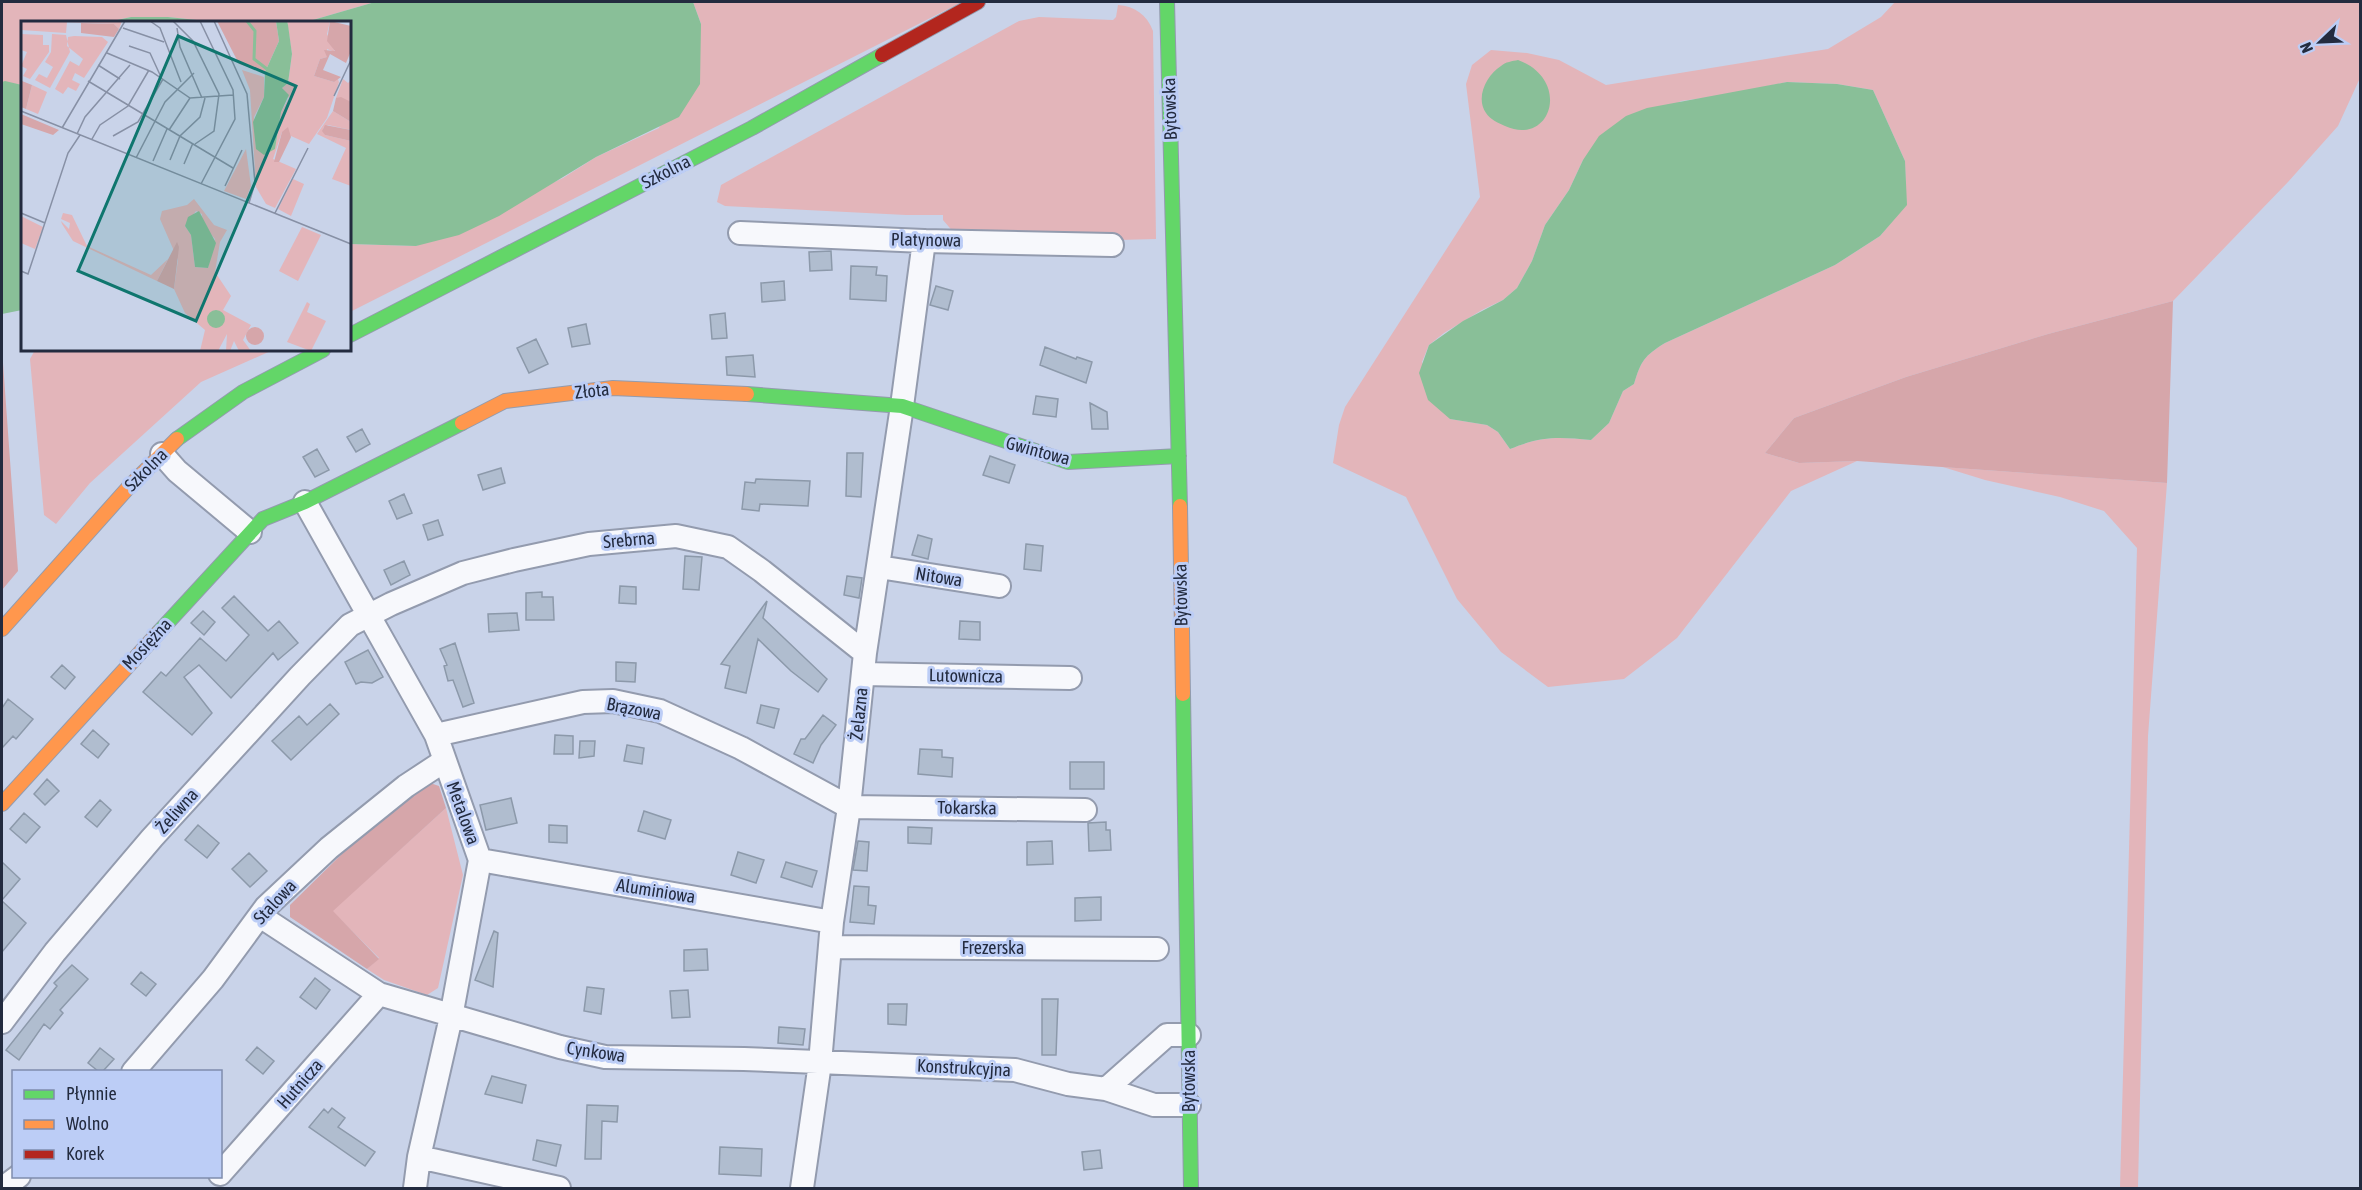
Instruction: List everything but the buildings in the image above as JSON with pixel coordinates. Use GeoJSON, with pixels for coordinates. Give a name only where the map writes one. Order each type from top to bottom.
{"type":"FeatureCollection","features":[{"type":"Feature","properties":{"kind":"street","name":"Szkolna"},"geometry":{"type":"LineString","coordinates":[[351,334],[752,128],[978,2]]}},
{"type":"Feature","properties":{"kind":"street","name":"Bytowska"},"geometry":{"type":"LineString","coordinates":[[1167,2],[1179,456],[1191,1188]]}},
{"type":"Feature","properties":{"kind":"street","name":"Platynowa"},"geometry":{"type":"LineString","coordinates":[[740,233],[924,241],[1112,245]]}},
{"type":"Feature","properties":{"kind":"street","name":"Żelazna"},"geometry":{"type":"LineString","coordinates":[[802,1188],[820,1063],[832,922],[849,807],[864,663],[924,241]]}},
{"type":"Feature","properties":{"kind":"street","name":"Szkolna"},"geometry":{"type":"LineString","coordinates":[[2,629],[126,489],[184,432],[243,392],[321,351]]}},
{"type":"Feature","properties":{"kind":"street","name":"Złota"},"geometry":{"type":"LineString","coordinates":[[305,502],[505,401],[613,388],[786,396],[902,406]]}},
{"type":"Feature","properties":{"kind":"street","name":"Gwintowa"},"geometry":{"type":"LineString","coordinates":[[902,406],[1068,462],[1179,456]]}},
{"type":"Feature","properties":{"kind":"street"},"geometry":{"type":"LineString","coordinates":[[162,453],[177,471],[250,532]]}},
{"type":"Feature","properties":{"kind":"street","name":"Mosiężna"},"geometry":{"type":"LineString","coordinates":[[2,804],[263,519],[305,502]]}},
{"type":"Feature","properties":{"kind":"street","name":"Metalowa"},"geometry":{"type":"LineString","coordinates":[[305,502],[436,735],[480,860],[451,1017],[414,1177]]}},
{"type":"Feature","properties":{"kind":"street","name":"Srebrna"},"geometry":{"type":"LineString","coordinates":[[368,616],[463,573],[589,543],[676,536],[728,547],[864,663]]}},
{"type":"Feature","properties":{"kind":"street","name":"Nitowa"},"geometry":{"type":"LineString","coordinates":[[879,567],[999,586]]}},
{"type":"Feature","properties":{"kind":"street","name":"Żeliwna"},"geometry":{"type":"LineString","coordinates":[[2,1022],[55,952],[152,838],[300,676],[350,625],[368,616]]}},
{"type":"Feature","properties":{"kind":"street","name":"Lutownicza"},"geometry":{"type":"LineString","coordinates":[[864,663],[1070,678]]}},
{"type":"Feature","properties":{"kind":"street","name":"Brązowa"},"geometry":{"type":"LineString","coordinates":[[436,735],[583,702],[613,701],[660,711],[741,748],[849,807]]}},
{"type":"Feature","properties":{"kind":"street","name":"Stalowa"},"geometry":{"type":"LineString","coordinates":[[134,1070],[213,979],[266,907],[329,848],[405,786],[444,761]]}},
{"type":"Feature","properties":{"kind":"street","name":"Tokarska"},"geometry":{"type":"LineString","coordinates":[[849,807],[1085,810]]}},
{"type":"Feature","properties":{"kind":"street","name":"Aluminiowa"},"geometry":{"type":"LineString","coordinates":[[480,860],[832,922]]}},
{"type":"Feature","properties":{"kind":"street","name":"Cynkowa"},"geometry":{"type":"LineString","coordinates":[[260,916],[380,994],[451,1017],[560,1047],[605,1057],[744,1059],[820,1063]]}},
{"type":"Feature","properties":{"kind":"street","name":"Frezerska"},"geometry":{"type":"LineString","coordinates":[[830,947],[1157,949]]}},
{"type":"Feature","properties":{"kind":"street","name":"Hutnicza"},"geometry":{"type":"LineString","coordinates":[[222,1173],[380,994]]}},
{"type":"Feature","properties":{"kind":"street"},"geometry":{"type":"LineString","coordinates":[[1106,1089],[1167,1035],[1189,1035]]}},
{"type":"Feature","properties":{"kind":"street","name":"Konstrukcyjna"},"geometry":{"type":"LineString","coordinates":[[820,1063],[941,1065],[1015,1070],[1068,1084],[1106,1089],[1154,1105],[1189,1105]]}},
{"type":"Feature","properties":{"kind":"street"},"geometry":{"type":"LineString","coordinates":[[414,1177],[559,1188]]}},
{"type":"Feature","properties":{"kind":"street"},"geometry":{"type":"LineString","coordinates":[[3,1188],[16,1178]]}},
{"type":"Feature","properties":{"kind":"shaded area"},"geometry":{"type":"Polygon","coordinates":[[[2,2],[375,2],[309,21],[206,21],[168,17],[131,17],[113,21],[21,21],[21,85],[2,82],[2,2]]]}},
{"type":"Feature","properties":{"kind":"shaded area"},"geometry":{"type":"Polygon","coordinates":[[[375,2],[693,2],[701,24],[700,84],[679,117],[596,157],[499,216],[459,235],[416,246],[351,244],[351,21],[309,21],[375,2]]]}},
{"type":"Feature","properties":{"kind":"shaded area"},"geometry":{"type":"Polygon","coordinates":[[[693,2],[962,2],[351,311],[351,244],[416,246],[563,178],[596,157],[659,128],[701,24],[693,2]]]}},
{"type":"Feature","properties":{"kind":"shaded area"},"geometry":{"type":"Polygon","coordinates":[[[1895,2],[2360,2],[2360,78],[2338,126],[2288,182],[2173,301],[2048,334],[1906,377],[1794,418],[1765,453],[1799,463],[1857,461],[1791,491],[1677,638],[1624,679],[1548,687],[1501,652],[1457,599],[1406,497],[1333,463],[1339,425],[1345,407],[1480,197],[1466,84],[1472,65],[1491,50],[1527,53],[1559,60],[1606,85],[1828,49],[1881,17],[1895,2]],[[1787,82],[1725,95],[1681,101],[1583,160],[1569,190],[1545,225],[1532,261],[1517,288],[1503,300],[1444,333],[1429,345],[1422,362],[1450,419],[1487,425],[1498,432],[1510,449],[1550,438],[1591,440],[1609,423],[1623,391],[1634,384],[1644,360],[1665,343],[1835,265],[1880,236],[1906,205],[1905,161],[1873,90],[1837,84],[1787,82]]]}},
{"type":"Feature","properties":{"kind":"shaded area"},"geometry":{"type":"Polygon","coordinates":[[[1118,5],[1140,12],[1153,31],[1156,239],[1119,240],[955,234],[943,220],[943,215],[725,206],[717,202],[721,185],[1019,21],[1039,17],[1113,20],[1116,17],[1118,5]]]}},
{"type":"Feature","properties":{"kind":"shaded area"},"geometry":{"type":"Polygon","coordinates":[[[131,17],[168,17],[206,21],[113,21],[131,17]]]}},
{"type":"Feature","properties":{"kind":"shaded area"},"geometry":{"type":"Polygon","coordinates":[[[1518,60],[1535,69],[1545,82],[1550,95],[1549,108],[1544,120],[1534,127],[1521,130],[1505,126],[1492,119],[1486,113],[1482,100],[1484,87],[1491,75],[1505,64],[1518,60]]]}},
{"type":"Feature","properties":{"kind":"shaded area"},"geometry":{"type":"Polygon","coordinates":[[[2,82],[21,85],[21,310],[2,314],[2,82]]]}},
{"type":"Feature","properties":{"kind":"shaded area"},"geometry":{"type":"Polygon","coordinates":[[[1787,82],[1837,84],[1873,90],[1905,161],[1907,205],[1880,236],[1835,265],[1665,343],[1644,360],[1634,384],[1623,391],[1609,423],[1591,440],[1550,438],[1510,449],[1498,432],[1487,425],[1450,419],[1428,400],[1419,373],[1429,345],[1463,321],[1503,300],[1517,288],[1532,261],[1545,225],[1569,190],[1583,160],[1599,136],[1626,116],[1647,108],[1787,82]]]}},
{"type":"Feature","properties":{"kind":"shaded area"},"geometry":{"type":"Polygon","coordinates":[[[2173,301],[2167,483],[1857,461],[1799,463],[1765,453],[1794,418],[1906,377],[2048,334],[2173,301]]]}},
{"type":"Feature","properties":{"kind":"shaded area"},"geometry":{"type":"Polygon","coordinates":[[[2,349],[18,571],[2,590],[2,349]]]}},
{"type":"Feature","properties":{"kind":"shaded area"},"geometry":{"type":"Polygon","coordinates":[[[34,351],[271,351],[201,382],[90,483],[56,524],[44,515],[30,359],[34,351]]]}},
{"type":"Feature","properties":{"kind":"shaded area"},"geometry":{"type":"Polygon","coordinates":[[[1943,467],[2167,483],[2148,736],[2138,1188],[2120,1188],[2137,548],[2104,511],[2060,497],[1985,480],[1943,467]]]}},
{"type":"Feature","properties":{"kind":"shaded area"},"geometry":{"type":"Polygon","coordinates":[[[430,783],[439,786],[446,808],[333,911],[379,959],[367,969],[290,917],[290,905],[353,843],[430,783]]]}},
{"type":"Feature","properties":{"kind":"shaded area"},"geometry":{"type":"Polygon","coordinates":[[[446,808],[463,875],[438,988],[427,995],[384,980],[367,969],[379,958],[332,911],[446,808]]]}},
{"type":"Feature","properties":{"kind":"traffic: fast"},"geometry":{"type":"LineString","coordinates":[[1167,2],[1180,506]]}},
{"type":"Feature","properties":{"kind":"traffic: fast"},"geometry":{"type":"LineString","coordinates":[[351,334],[752,128],[882,55]]}},
{"type":"Feature","properties":{"kind":"traffic: fast"},"geometry":{"type":"LineString","coordinates":[[177,439],[243,392],[321,351]]}},
{"type":"Feature","properties":{"kind":"traffic: fast"},"geometry":{"type":"LineString","coordinates":[[747,394],[902,406],[1068,462],[1179,456]]}},
{"type":"Feature","properties":{"kind":"traffic: fast"},"geometry":{"type":"LineString","coordinates":[[159,632],[263,519],[305,502],[462,423]]}},
{"type":"Feature","properties":{"kind":"traffic: fast"},"geometry":{"type":"LineString","coordinates":[[1183,694],[1191,1188]]}},
{"type":"Feature","properties":{"kind":"traffic: slow"},"geometry":{"type":"LineString","coordinates":[[462,423],[505,401],[613,388],[747,394]]}},
{"type":"Feature","properties":{"kind":"traffic: slow"},"geometry":{"type":"LineString","coordinates":[[2,629],[127,489],[177,439]]}},
{"type":"Feature","properties":{"kind":"traffic: slow"},"geometry":{"type":"LineString","coordinates":[[1180,506],[1183,694]]}},
{"type":"Feature","properties":{"kind":"traffic: slow"},"geometry":{"type":"LineString","coordinates":[[2,804],[159,632]]}},
{"type":"Feature","properties":{"kind":"traffic: jam"},"geometry":{"type":"LineString","coordinates":[[882,55],[978,2]]}}]}
